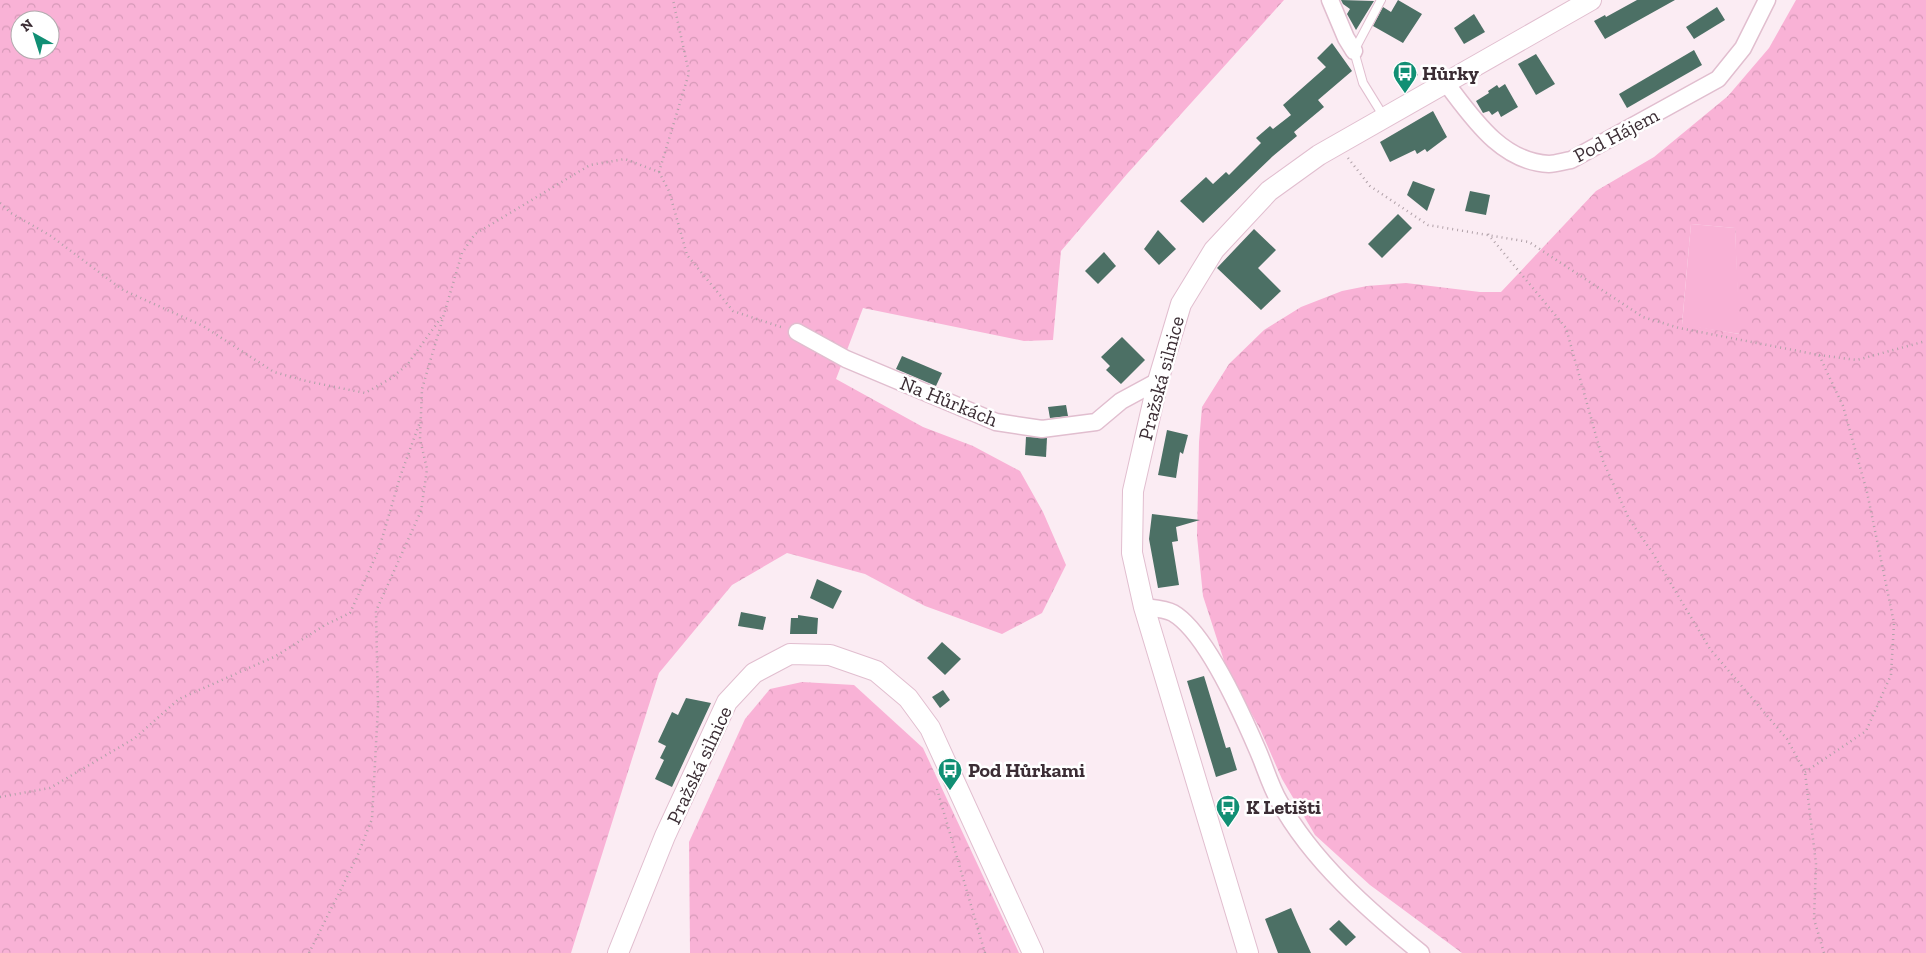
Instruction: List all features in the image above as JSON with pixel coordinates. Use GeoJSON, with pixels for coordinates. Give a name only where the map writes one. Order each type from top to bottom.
{"type":"FeatureCollection","features":[{"type":"Feature","properties":{"kind":"street"},"geometry":{"type":"LineString","coordinates":[[1330,0],[1346,38],[1354,51]]}},
{"type":"Feature","properties":{"kind":"street","name":"Pražská silnice"},"geometry":{"type":"LineString","coordinates":[[1248,953],[1144,607],[1132,552],[1133,491],[1158,381],[1181,304],[1214,250],[1269,191],[1338,145],[1591,0]]}},
{"type":"Feature","properties":{"kind":"street","name":"Pod Hájem"},"geometry":{"type":"LineString","coordinates":[[1446,83],[1486,134],[1524,159],[1550,164],[1572,160],[1718,80],[1743,48],[1767,0]]}},
{"type":"Feature","properties":{"kind":"street","name":"Na Hůrkách"},"geometry":{"type":"LineString","coordinates":[[797,332],[846,359],[996,422],[1032,428],[1042,429],[1096,422],[1121,401],[1158,381]]}},
{"type":"Feature","properties":{"kind":"street"},"geometry":{"type":"LineString","coordinates":[[1144,607],[1173,612],[1194,632],[1212,660],[1252,738],[1279,801],[1324,865],[1382,921],[1421,953]]}},
{"type":"Feature","properties":{"kind":"street","name":"Pražská silnice"},"geometry":{"type":"LineString","coordinates":[[618,953],[665,836],[727,702],[754,673],[790,654],[830,655],[876,671],[908,698],[930,728],[1033,953]]}},
{"type":"Feature","properties":{"kind":"lane"},"geometry":{"type":"LineString","coordinates":[[1381,0],[1354,51],[1363,83],[1385,119]]}},
{"type":"Feature","properties":{"kind":"path"},"geometry":{"type":"LineString","coordinates":[[659,172],[689,73],[673,0]]}},
{"type":"Feature","properties":{"kind":"path"},"geometry":{"type":"LineString","coordinates":[[1338,145],[1370,186],[1428,224],[1529,242],[1643,317],[1679,328],[1819,355],[1857,360],[1926,341]]}},
{"type":"Feature","properties":{"kind":"path"},"geometry":{"type":"LineString","coordinates":[[309,953],[357,857],[372,819],[378,707],[376,611],[421,511],[427,469],[420,439],[422,389],[462,253],[475,234],[590,165],[625,159],[659,172],[669,191],[687,256],[733,311],[797,332]]}},
{"type":"Feature","properties":{"kind":"path"},"geometry":{"type":"LineString","coordinates":[[0,203],[11,213],[51,236],[123,290],[203,326],[274,372],[306,381],[365,393],[390,379],[407,365],[444,314]]}},
{"type":"Feature","properties":{"kind":"path"},"geometry":{"type":"LineString","coordinates":[[1488,234],[1566,328],[1603,461],[1629,519],[1652,552],[1710,650],[1787,739],[1805,772],[1816,864],[1814,920],[1824,953]]}},
{"type":"Feature","properties":{"kind":"path"},"geometry":{"type":"LineString","coordinates":[[1805,772],[1866,731],[1891,675],[1894,623],[1865,482],[1843,406],[1819,355]]}},
{"type":"Feature","properties":{"kind":"path"},"geometry":{"type":"LineString","coordinates":[[0,797],[50,788],[135,738],[179,698],[276,656],[325,625],[350,613],[379,550],[397,485],[421,418]]}},
{"type":"Feature","properties":{"kind":"path"},"geometry":{"type":"LineString","coordinates":[[937,788],[985,953]]}},
{"type":"Feature","properties":{"kind":"green space"},"geometry":{"type":"Polygon","coordinates":[[[0,0],[1284,0],[1127,174],[1061,251],[1053,340],[1024,341],[863,308],[836,379],[923,427],[973,446],[1020,471],[1043,512],[1066,565],[1042,613],[1002,634],[925,606],[865,574],[787,553],[732,585],[659,673],[571,953],[0,953],[0,0]]]}},
{"type":"Feature","properties":{"kind":"green space"},"geometry":{"type":"Polygon","coordinates":[[[1796,0],[1926,0],[1926,953],[1462,953],[1370,885],[1315,835],[1282,779],[1260,729],[1227,670],[1203,596],[1197,536],[1199,442],[1202,407],[1229,364],[1264,330],[1301,307],[1342,291],[1367,286],[1406,283],[1480,292],[1501,292],[1596,191],[1654,157],[1728,96],[1769,48],[1796,0]],[[1691,224],[1682,324],[1739,334],[1735,228],[1691,224]]]}},
{"type":"Feature","properties":{"kind":"green space"},"geometry":{"type":"Polygon","coordinates":[[[1691,224],[1735,228],[1740,334],[1682,325],[1691,224]]]}},
{"type":"Feature","properties":{"kind":"green space"},"geometry":{"type":"Polygon","coordinates":[[[802,682],[854,685],[923,748],[1019,953],[690,953],[689,842],[745,719],[770,689],[802,682]]]}},
{"type":"Feature","properties":{"kind":"building"},"geometry":{"type":"Polygon","coordinates":[[[1341,0],[1374,1],[1356,30],[1347,14],[1350,9],[1341,0]]]}},
{"type":"Feature","properties":{"kind":"building"},"geometry":{"type":"Polygon","coordinates":[[[1398,0],[1422,14],[1403,43],[1373,26],[1383,7],[1391,12],[1398,0]]]}},
{"type":"Feature","properties":{"kind":"building"},"geometry":{"type":"Polygon","coordinates":[[[1637,0],[1675,0],[1605,39],[1594,21],[1605,15],[1606,17],[1637,0]]]}},
{"type":"Feature","properties":{"kind":"building"},"geometry":{"type":"Polygon","coordinates":[[[1717,7],[1725,20],[1694,39],[1686,27],[1717,7]]]}},
{"type":"Feature","properties":{"kind":"building"},"geometry":{"type":"Polygon","coordinates":[[[1474,14],[1485,32],[1464,44],[1454,28],[1474,14]]]}},
{"type":"Feature","properties":{"kind":"building"},"geometry":{"type":"Polygon","coordinates":[[[1332,43],[1352,71],[1318,100],[1324,107],[1294,132],[1297,136],[1273,156],[1203,223],[1180,201],[1206,177],[1213,184],[1226,172],[1229,175],[1261,143],[1256,138],[1270,126],[1273,129],[1291,115],[1283,105],[1326,67],[1317,58],[1332,43]]]}},
{"type":"Feature","properties":{"kind":"building"},"geometry":{"type":"Polygon","coordinates":[[[1694,50],[1702,65],[1627,108],[1619,94],[1694,50]]]}},
{"type":"Feature","properties":{"kind":"building"},"geometry":{"type":"Polygon","coordinates":[[[1536,54],[1555,84],[1536,95],[1518,64],[1536,54]]]}},
{"type":"Feature","properties":{"kind":"building"},"geometry":{"type":"Polygon","coordinates":[[[1412,64],[1418,75],[1401,86],[1395,74],[1412,64]]]}},
{"type":"Feature","properties":{"kind":"building"},"geometry":{"type":"Polygon","coordinates":[[[1505,84],[1518,107],[1501,117],[1498,111],[1492,115],[1489,111],[1483,113],[1476,101],[1489,93],[1488,91],[1497,85],[1499,88],[1505,84]]]}},
{"type":"Feature","properties":{"kind":"building"},"geometry":{"type":"Polygon","coordinates":[[[1433,111],[1447,137],[1427,152],[1425,149],[1417,154],[1415,150],[1390,162],[1380,142],[1433,111]]]}},
{"type":"Feature","properties":{"kind":"building"},"geometry":{"type":"Polygon","coordinates":[[[1413,181],[1435,189],[1427,211],[1407,195],[1413,181]]]}},
{"type":"Feature","properties":{"kind":"building"},"geometry":{"type":"Polygon","coordinates":[[[1470,191],[1490,195],[1486,215],[1465,211],[1470,191]]]}},
{"type":"Feature","properties":{"kind":"building"},"geometry":{"type":"Polygon","coordinates":[[[1398,214],[1412,228],[1382,258],[1368,244],[1398,214]]]}},
{"type":"Feature","properties":{"kind":"building"},"geometry":{"type":"Polygon","coordinates":[[[1254,229],[1276,250],[1258,268],[1281,291],[1261,310],[1217,268],[1254,229]]]}},
{"type":"Feature","properties":{"kind":"building"},"geometry":{"type":"Polygon","coordinates":[[[1158,230],[1176,249],[1159,265],[1144,249],[1158,230]]]}},
{"type":"Feature","properties":{"kind":"building"},"geometry":{"type":"Polygon","coordinates":[[[1104,252],[1116,266],[1098,284],[1085,271],[1104,252]]]}},
{"type":"Feature","properties":{"kind":"building"},"geometry":{"type":"Polygon","coordinates":[[[1122,337],[1145,360],[1121,384],[1106,370],[1110,366],[1101,357],[1122,337]]]}},
{"type":"Feature","properties":{"kind":"building"},"geometry":{"type":"Polygon","coordinates":[[[902,356],[942,373],[936,386],[896,369],[902,356]]]}},
{"type":"Feature","properties":{"kind":"building"},"geometry":{"type":"Polygon","coordinates":[[[1066,405],[1068,416],[1050,418],[1048,407],[1066,405]]]}},
{"type":"Feature","properties":{"kind":"building"},"geometry":{"type":"Polygon","coordinates":[[[1167,430],[1188,435],[1183,454],[1180,452],[1176,478],[1158,475],[1167,430]]]}},
{"type":"Feature","properties":{"kind":"building"},"geometry":{"type":"Polygon","coordinates":[[[1026,437],[1047,438],[1046,457],[1025,455],[1026,437]]]}},
{"type":"Feature","properties":{"kind":"building"},"geometry":{"type":"Polygon","coordinates":[[[1152,514],[1200,520],[1176,527],[1178,541],[1172,542],[1179,585],[1158,588],[1149,539],[1152,514]]]}},
{"type":"Feature","properties":{"kind":"building"},"geometry":{"type":"Polygon","coordinates":[[[817,579],[842,591],[833,609],[810,598],[817,579]]]}},
{"type":"Feature","properties":{"kind":"building"},"geometry":{"type":"Polygon","coordinates":[[[741,612],[766,617],[763,630],[738,626],[741,612]]]}},
{"type":"Feature","properties":{"kind":"building"},"geometry":{"type":"Polygon","coordinates":[[[798,615],[818,618],[817,634],[790,634],[791,618],[798,618],[798,615]]]}},
{"type":"Feature","properties":{"kind":"building"},"geometry":{"type":"Polygon","coordinates":[[[942,642],[961,659],[945,675],[927,658],[942,642]]]}},
{"type":"Feature","properties":{"kind":"building"},"geometry":{"type":"Polygon","coordinates":[[[1204,676],[1226,748],[1230,747],[1237,770],[1216,777],[1187,681],[1204,676]]]}},
{"type":"Feature","properties":{"kind":"building"},"geometry":{"type":"Polygon","coordinates":[[[943,690],[950,700],[940,708],[932,697],[943,690]]]}},
{"type":"Feature","properties":{"kind":"building"},"geometry":{"type":"Polygon","coordinates":[[[686,698],[711,703],[672,787],[655,779],[664,760],[660,758],[666,746],[658,742],[672,712],[678,715],[686,698]]]}},
{"type":"Feature","properties":{"kind":"building"},"geometry":{"type":"Polygon","coordinates":[[[1291,908],[1311,953],[1278,953],[1265,919],[1291,908]]]}},
{"type":"Feature","properties":{"kind":"building"},"geometry":{"type":"Polygon","coordinates":[[[1339,920],[1356,937],[1346,946],[1329,929],[1339,920]]]}},
{"type":"Feature","properties":{"kind":"place","name":"Hůrky"},"geometry":{"type":"Point","coordinates":[1405,94]}},
{"type":"Feature","properties":{"kind":"place","name":"Pod Hůrkami"},"geometry":{"type":"Point","coordinates":[950,791]}},
{"type":"Feature","properties":{"kind":"place","name":"K Letišti"},"geometry":{"type":"Point","coordinates":[1228,828]}}]}
